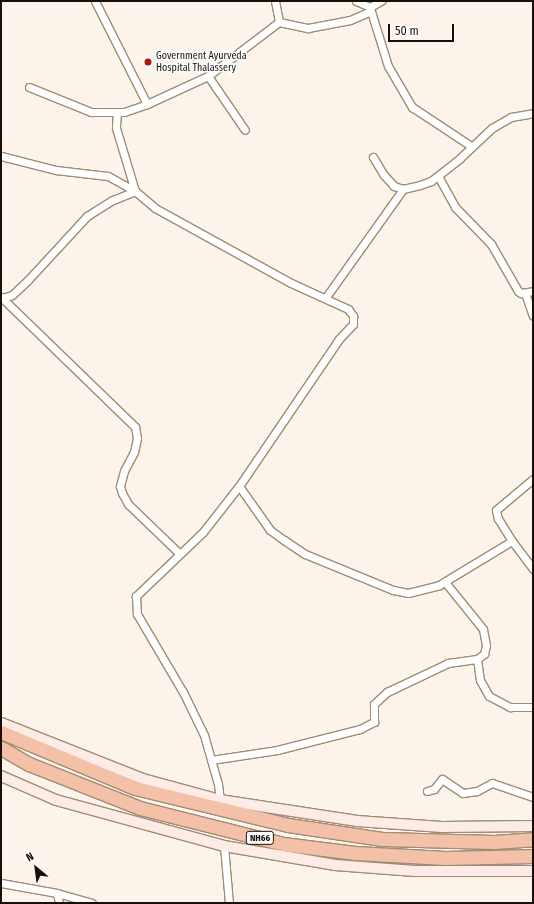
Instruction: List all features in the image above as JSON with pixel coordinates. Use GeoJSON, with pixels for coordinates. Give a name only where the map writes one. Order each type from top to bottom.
{"type":"FeatureCollection","features":[{"type":"Feature","properties":{"kind":"highway","name":"NH66"},"geometry":{"type":"LineString","coordinates":[[1,732],[135,788],[288,825],[382,839],[494,842],[533,839]]}},
{"type":"Feature","properties":{"kind":"highway","name":"NH66"},"geometry":{"type":"LineString","coordinates":[[1,748],[29,764],[140,808],[283,844],[356,853],[445,858],[533,856]]}},
{"type":"Feature","properties":{"kind":"street"},"geometry":{"type":"LineString","coordinates":[[95,1],[147,104]]}},
{"type":"Feature","properties":{"kind":"street"},"geometry":{"type":"LineString","coordinates":[[275,1],[279,22]]}},
{"type":"Feature","properties":{"kind":"street"},"geometry":{"type":"LineString","coordinates":[[356,1],[370,10],[388,66],[412,107],[471,146]]}},
{"type":"Feature","properties":{"kind":"street"},"geometry":{"type":"LineString","coordinates":[[29,87],[91,112],[117,112],[136,109],[208,76],[279,22],[308,28],[350,20],[370,10],[381,1]]}},
{"type":"Feature","properties":{"kind":"street"},"geometry":{"type":"LineString","coordinates":[[208,76],[245,130]]}},
{"type":"Feature","properties":{"kind":"street"},"geometry":{"type":"LineString","coordinates":[[117,112],[116,128],[135,191]]}},
{"type":"Feature","properties":{"kind":"street"},"geometry":{"type":"LineString","coordinates":[[373,157],[384,175],[394,186],[403,189],[431,181],[492,128],[511,117],[533,113]]}},
{"type":"Feature","properties":{"kind":"street"},"geometry":{"type":"LineString","coordinates":[[1,156],[56,170],[108,176],[135,191],[155,208],[291,283],[348,309],[353,316],[353,324],[339,339],[239,486],[203,532],[136,596],[137,614],[183,692],[204,735],[220,800]]}},
{"type":"Feature","properties":{"kind":"street"},"geometry":{"type":"LineString","coordinates":[[438,176],[455,207],[491,244],[518,291],[525,293],[533,291]]}},
{"type":"Feature","properties":{"kind":"street"},"geometry":{"type":"LineString","coordinates":[[326,298],[403,189]]}},
{"type":"Feature","properties":{"kind":"street"},"geometry":{"type":"LineString","coordinates":[[135,191],[113,200],[87,216],[27,281],[12,295],[2,298],[135,427],[137,438],[134,452],[124,471],[120,486],[122,493],[128,504],[180,554]]}},
{"type":"Feature","properties":{"kind":"street"},"geometry":{"type":"LineString","coordinates":[[525,293],[533,316]]}},
{"type":"Feature","properties":{"kind":"street"},"geometry":{"type":"LineString","coordinates":[[533,479],[496,510],[498,519],[533,569]]}},
{"type":"Feature","properties":{"kind":"street"},"geometry":{"type":"LineString","coordinates":[[239,486],[270,530],[305,554],[393,590],[418,591],[445,582],[512,541]]}},
{"type":"Feature","properties":{"kind":"street"},"geometry":{"type":"LineString","coordinates":[[211,760],[277,750],[349,734],[374,722],[374,704],[387,692],[448,663],[477,659],[484,654],[486,645],[483,628],[445,582]]}},
{"type":"Feature","properties":{"kind":"street"},"geometry":{"type":"LineString","coordinates":[[477,659],[480,680],[489,696],[510,707],[533,707]]}},
{"type":"Feature","properties":{"kind":"street"},"geometry":{"type":"LineString","coordinates":[[1,723],[143,779],[220,800],[357,821],[442,827],[533,826]]}},
{"type":"Feature","properties":{"kind":"street"},"geometry":{"type":"LineString","coordinates":[[1,776],[56,800],[224,846],[342,865],[415,871],[533,871]]}},
{"type":"Feature","properties":{"kind":"street"},"geometry":{"type":"LineString","coordinates":[[427,791],[434,789],[442,779],[463,793],[477,791],[492,783],[533,797]]}},
{"type":"Feature","properties":{"kind":"street"},"geometry":{"type":"LineString","coordinates":[[224,846],[229,903]]}},
{"type":"Feature","properties":{"kind":"street"},"geometry":{"type":"LineString","coordinates":[[1,883],[57,893],[92,903]]}},
{"type":"Feature","properties":{"kind":"street"},"geometry":{"type":"LineString","coordinates":[[57,893],[59,903]]}},
{"type":"Feature","properties":{"kind":"place","name":"Government Ayurveda Hospital Thalassery"},"geometry":{"type":"Point","coordinates":[148,62]}}]}
